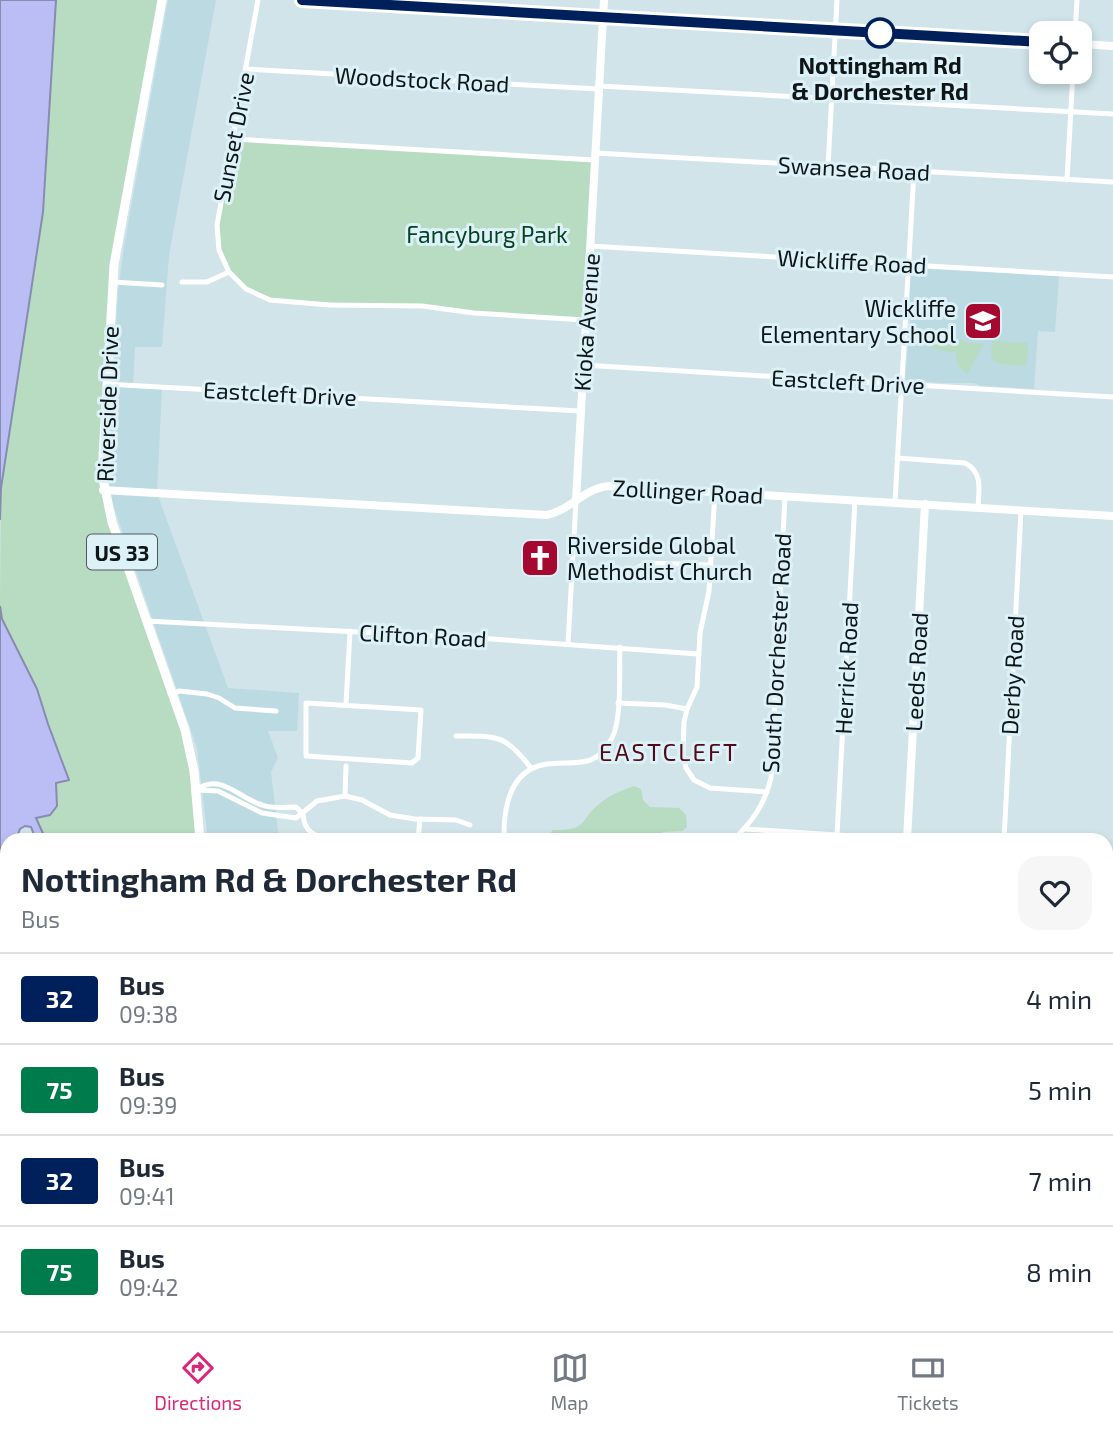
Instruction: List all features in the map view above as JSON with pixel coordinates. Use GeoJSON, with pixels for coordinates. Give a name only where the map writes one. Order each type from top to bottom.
{"type":"FeatureCollection","features":[{"type":"Feature","properties":{"kind":"main road","name":"Riverside Drive"},"geometry":{"type":"LineString","coordinates":[[162,0],[113,282],[102,461],[103,490],[185,730],[196,790],[199,833]]}},
{"type":"Feature","properties":{"kind":"street","name":"Sunset Drive"},"geometry":{"type":"LineString","coordinates":[[229,272],[222,258],[216,231],[258,0]]}},
{"type":"Feature","properties":{"kind":"street"},"geometry":{"type":"LineString","coordinates":[[303,0],[1029,41]]}},
{"type":"Feature","properties":{"kind":"street","name":"Kioka Avenue"},"geometry":{"type":"LineString","coordinates":[[568,644],[604,0]]}},
{"type":"Feature","properties":{"kind":"street"},"geometry":{"type":"LineString","coordinates":[[828,166],[837,0]]}},
{"type":"Feature","properties":{"kind":"street"},"geometry":{"type":"LineString","coordinates":[[1076,21],[1077,0]]}},
{"type":"Feature","properties":{"kind":"street"},"geometry":{"type":"LineString","coordinates":[[1092,45],[1113,46]]}},
{"type":"Feature","properties":{"kind":"street","name":"Woodstock Road"},"geometry":{"type":"LineString","coordinates":[[246,69],[1113,114]]}},
{"type":"Feature","properties":{"kind":"street"},"geometry":{"type":"LineString","coordinates":[[1067,180],[1072,84]]}},
{"type":"Feature","properties":{"kind":"street","name":"Swansea Road"},"geometry":{"type":"LineString","coordinates":[[233,139],[1113,182]]}},
{"type":"Feature","properties":{"kind":"street"},"geometry":{"type":"LineString","coordinates":[[895,502],[914,171]]}},
{"type":"Feature","properties":{"kind":"street","name":"Wickliffe Road"},"geometry":{"type":"LineString","coordinates":[[590,246],[1113,277]]}},
{"type":"Feature","properties":{"kind":"street"},"geometry":{"type":"LineString","coordinates":[[182,282],[206,282],[229,272],[246,289],[257,295],[284,302],[422,306],[474,313],[586,320]]}},
{"type":"Feature","properties":{"kind":"street"},"geometry":{"type":"LineString","coordinates":[[113,282],[162,285]]}},
{"type":"Feature","properties":{"kind":"street","name":"Eastcleft Drive"},"geometry":{"type":"LineString","coordinates":[[583,365],[1113,397]]}},
{"type":"Feature","properties":{"kind":"street","name":"Eastcleft Drive"},"geometry":{"type":"LineString","coordinates":[[106,384],[580,411]]}},
{"type":"Feature","properties":{"kind":"street"},"geometry":{"type":"LineString","coordinates":[[897,458],[965,463],[972,467],[978,473],[978,507]]}},
{"type":"Feature","properties":{"kind":"street","name":"Zollinger Road"},"geometry":{"type":"LineString","coordinates":[[103,490],[538,515],[559,512],[592,489],[607,486],[1113,516]]}},
{"type":"Feature","properties":{"kind":"street"},"geometry":{"type":"LineString","coordinates":[[715,492],[709,592],[698,654],[696,687],[687,709],[683,755],[686,768],[694,780],[710,788],[767,792]]}},
{"type":"Feature","properties":{"kind":"street","name":"South Dorchester Road"},"geometry":{"type":"LineString","coordinates":[[741,833],[752,821],[767,792],[771,767],[785,496]]}},
{"type":"Feature","properties":{"kind":"street","name":"Herrick Road"},"geometry":{"type":"LineString","coordinates":[[837,833],[855,500]]}},
{"type":"Feature","properties":{"kind":"street","name":"Leeds Road"},"geometry":{"type":"LineString","coordinates":[[909,833],[925,504]]}},
{"type":"Feature","properties":{"kind":"street","name":"Derby Road"},"geometry":{"type":"LineString","coordinates":[[1004,833],[1021,510]]}},
{"type":"Feature","properties":{"kind":"street"},"geometry":{"type":"LineString","coordinates":[[607,573],[632,571],[646,563],[710,565]]}},
{"type":"Feature","properties":{"kind":"street","name":"Clifton Road"},"geometry":{"type":"LineString","coordinates":[[147,621],[620,647],[698,654]]}},
{"type":"Feature","properties":{"kind":"street"},"geometry":{"type":"LineString","coordinates":[[346,705],[350,631]]}},
{"type":"Feature","properties":{"kind":"street"},"geometry":{"type":"LineString","coordinates":[[504,833],[508,797],[517,781],[531,768],[548,763],[575,764],[591,760],[605,750],[614,735],[620,647]]}},
{"type":"Feature","properties":{"kind":"street"},"geometry":{"type":"LineString","coordinates":[[173,694],[179,691],[207,694],[235,708],[276,711]]}},
{"type":"Feature","properties":{"kind":"street"},"geometry":{"type":"LineString","coordinates":[[306,703],[346,705],[421,710],[415,762],[346,760],[304,755],[306,703]]}},
{"type":"Feature","properties":{"kind":"street"},"geometry":{"type":"LineString","coordinates":[[618,703],[687,709]]}},
{"type":"Feature","properties":{"kind":"street"},"geometry":{"type":"LineString","coordinates":[[456,736],[486,736],[502,740],[516,748],[531,768]]}},
{"type":"Feature","properties":{"kind":"street"},"geometry":{"type":"LineString","coordinates":[[345,796],[346,766]]}},
{"type":"Feature","properties":{"kind":"street"},"geometry":{"type":"LineString","coordinates":[[196,790],[226,794],[251,809],[272,816],[296,818],[317,801],[345,796],[362,800],[390,814],[420,819],[456,820],[470,825]]}},
{"type":"Feature","properties":{"kind":"street"},"geometry":{"type":"LineString","coordinates":[[303,814],[303,823],[310,833]]}},
{"type":"Feature","properties":{"kind":"street"},"geometry":{"type":"LineString","coordinates":[[419,833],[420,819]]}},
{"type":"Feature","properties":{"kind":"street"},"geometry":{"type":"LineString","coordinates":[[745,829],[806,833]]}},
{"type":"Feature","properties":{"kind":"shaded area"},"geometry":{"type":"Polygon","coordinates":[[[168,0],[216,0],[169,255],[162,347],[135,347],[133,385],[162,387],[157,493],[228,688],[299,693],[297,731],[268,731],[278,758],[271,772],[278,833],[207,833],[197,748],[111,499],[108,481],[118,292],[168,0]]]}},
{"type":"Feature","properties":{"kind":"shaded area","name":"Wickliffe Elementary School"},"geometry":{"type":"Polygon","coordinates":[[[911,268],[1059,276],[1055,332],[1038,331],[1034,389],[905,380],[911,312],[908,306],[911,268]]]}},
{"type":"Feature","properties":{"kind":"green space"},"geometry":{"type":"Polygon","coordinates":[[[56,0],[162,0],[117,246],[103,490],[185,730],[199,833],[43,833],[36,818],[50,815],[57,806],[56,782],[69,780],[62,757],[2,619],[1,488],[43,212],[56,0]]]}},
{"type":"Feature","properties":{"kind":"green space","name":"Fancyburg Park"},"geometry":{"type":"Polygon","coordinates":[[[233,139],[594,160],[585,320],[378,304],[270,300],[246,289],[226,267],[216,231],[233,139]]]}},
{"type":"Feature","properties":{"kind":"green space"},"geometry":{"type":"Polygon","coordinates":[[[916,329],[926,335],[959,343],[961,339],[984,344],[967,374],[957,365],[956,352],[932,347],[916,329]]]}},
{"type":"Feature","properties":{"kind":"green space"},"geometry":{"type":"Polygon","coordinates":[[[992,341],[1028,343],[1026,366],[999,364],[991,358],[992,341]]]}},
{"type":"Feature","properties":{"kind":"green space"},"geometry":{"type":"Polygon","coordinates":[[[634,786],[641,789],[643,800],[650,807],[679,808],[686,815],[687,827],[682,831],[662,833],[550,833],[553,830],[578,826],[595,807],[614,794],[634,786]]]}},
{"type":"Feature","properties":{"kind":"water"},"geometry":{"type":"Polygon","coordinates":[[[0,0],[56,0],[43,212],[1,488],[0,520],[0,0]]]}},
{"type":"Feature","properties":{"kind":"water"},"geometry":{"type":"Polygon","coordinates":[[[0,606],[2,619],[37,689],[69,780],[56,783],[57,806],[50,815],[36,818],[43,833],[33,833],[31,827],[25,826],[19,833],[0,833],[0,606]]]}},
{"type":"Feature","properties":{"kind":"bus line","name":"32"},"geometry":{"type":"LineString","coordinates":[[302,0],[1029,41]]}},
{"type":"Feature","properties":{"kind":"place","name":"Nottingham Rd & Dorchester Rd"},"geometry":{"type":"Point","coordinates":[880,33]}},
{"type":"Feature","properties":{"kind":"place","name":"Wickliffe Elementary School"},"geometry":{"type":"Point","coordinates":[983,321]}},
{"type":"Feature","properties":{"kind":"place","name":"Riverside Global Methodist Church"},"geometry":{"type":"Point","coordinates":[540,558]}},
{"type":"Feature","properties":{"kind":"district","name":"EASTCLEFT"},"geometry":{"type":"Point","coordinates":[669,751]}}]}
